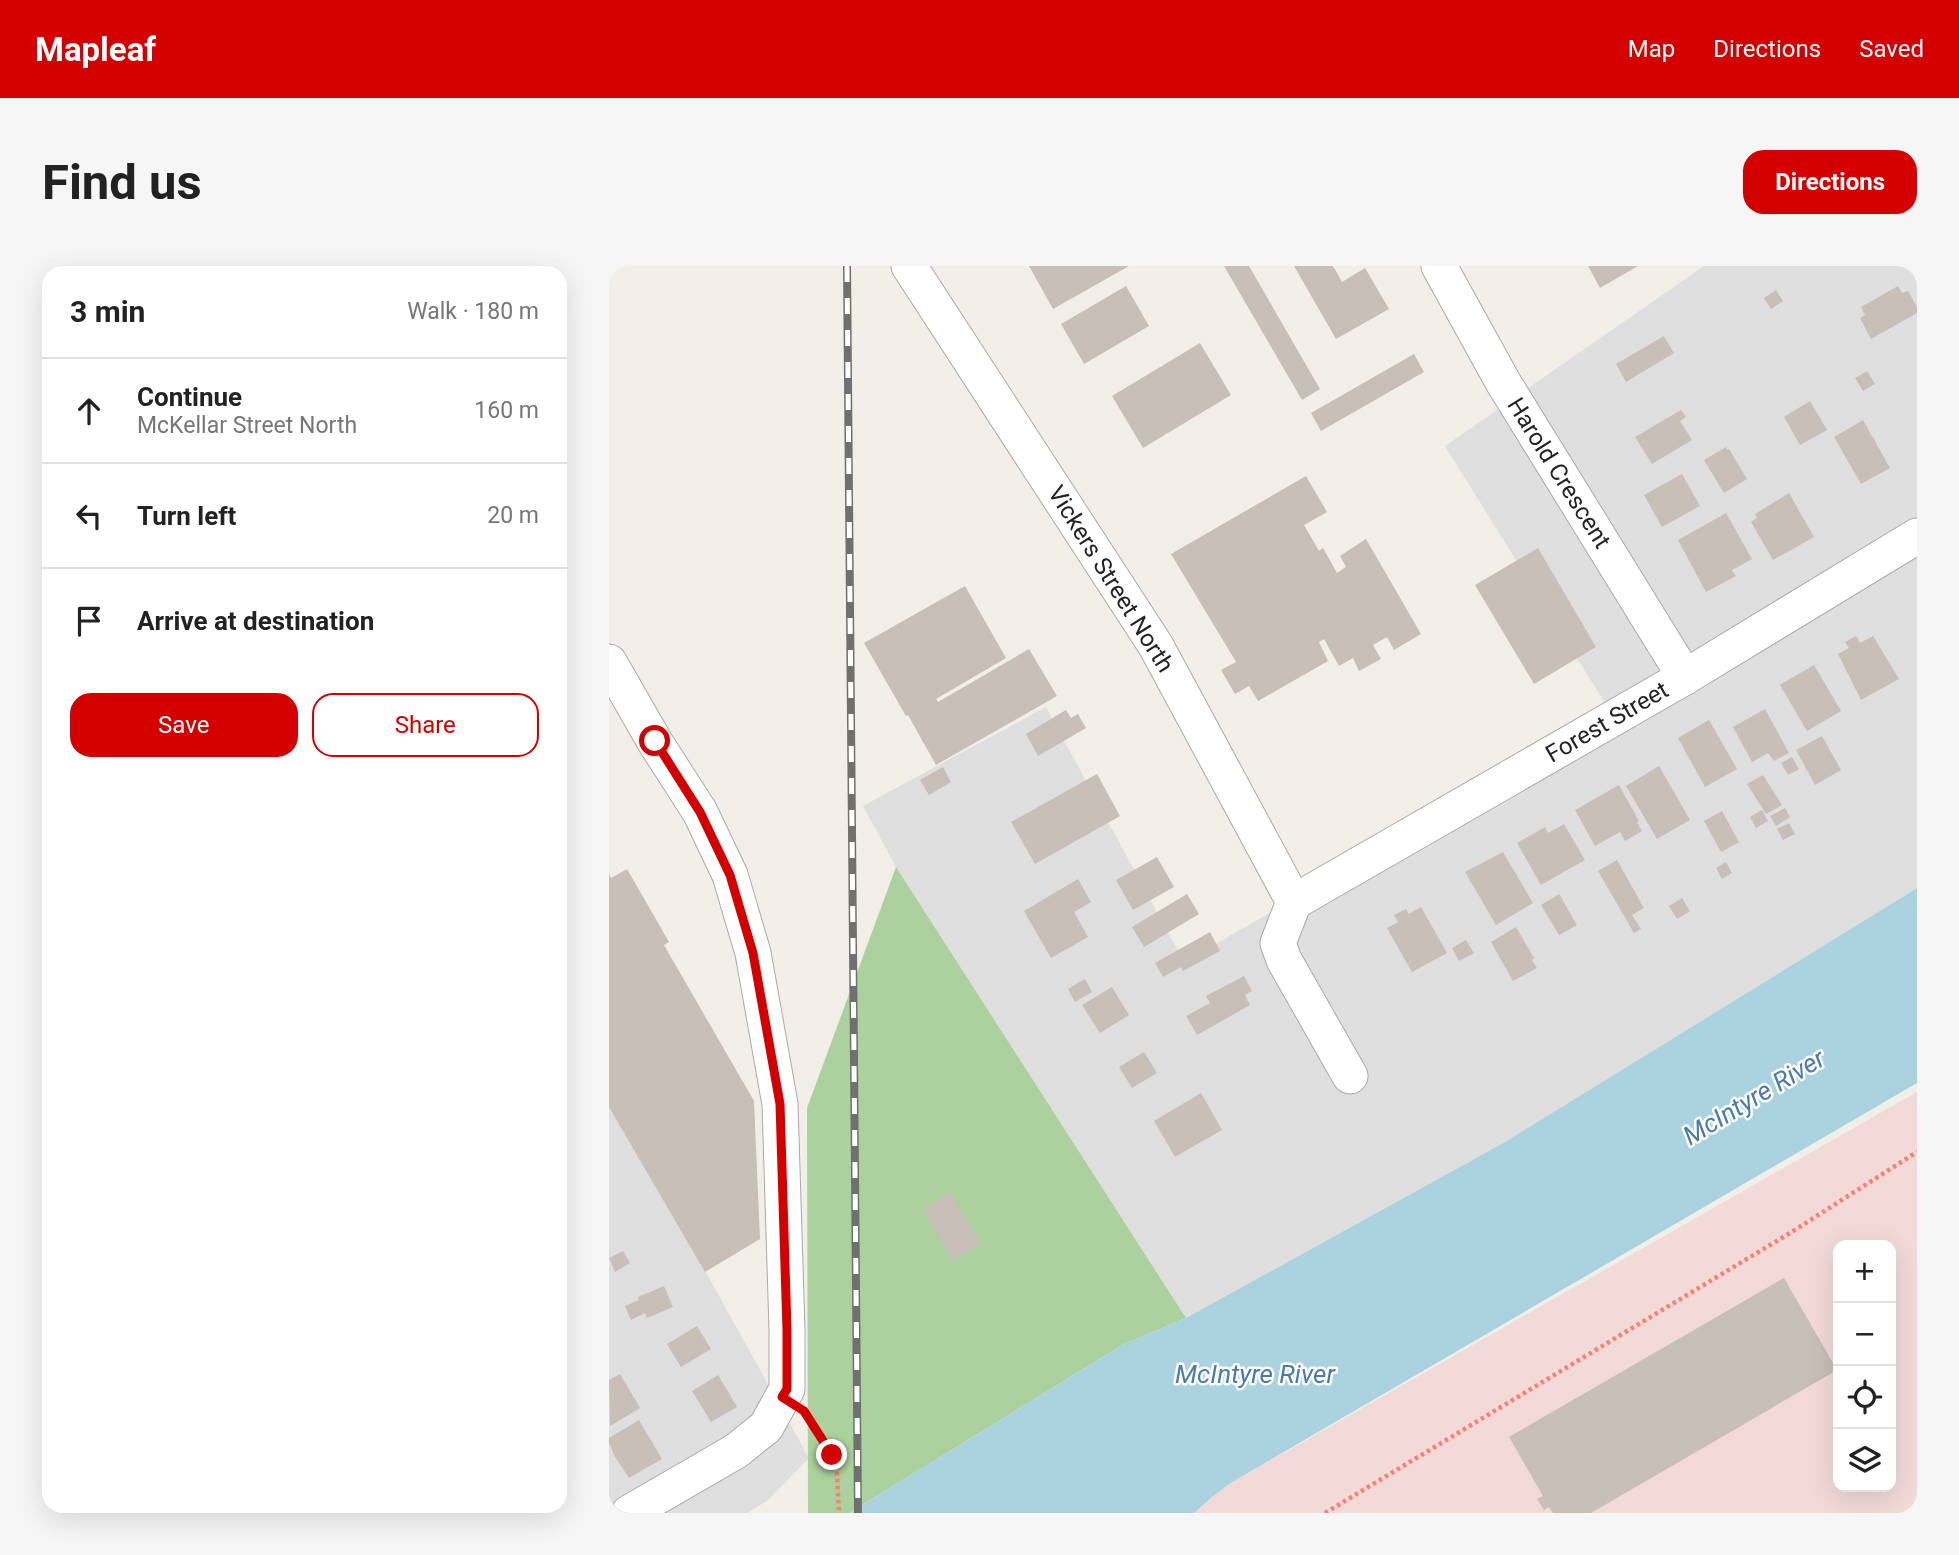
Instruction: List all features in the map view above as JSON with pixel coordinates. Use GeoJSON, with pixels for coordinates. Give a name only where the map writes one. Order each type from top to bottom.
{"type":"FeatureCollection","features":[{"type":"Feature","properties":{"kind":"street","name":"Vickers Street North"},"geometry":{"type":"LineString","coordinates":[[909,266],[1156,646],[1294,902]]}},
{"type":"Feature","properties":{"kind":"street","name":"Harold Crescent"},"geometry":{"type":"LineString","coordinates":[[1439,266],[1503,382],[1685,677]]}},
{"type":"Feature","properties":{"kind":"street","name":"Forest Street"},"geometry":{"type":"LineString","coordinates":[[1294,902],[1685,677],[1917,536]]}},
{"type":"Feature","properties":{"kind":"street"},"geometry":{"type":"LineString","coordinates":[[609,662],[700,812],[730,875],[753,953],[780,1104],[787,1330],[787,1389],[766,1427],[736,1451],[629,1513]]}},
{"type":"Feature","properties":{"kind":"street"},"geometry":{"type":"LineString","coordinates":[[1294,902],[1278,943],[1284,960],[1350,1076]]}},
{"type":"Feature","properties":{"kind":"path"},"geometry":{"type":"LineString","coordinates":[[1325,1513],[1790,1233],[1917,1152]]}},
{"type":"Feature","properties":{"kind":"path"},"geometry":{"type":"LineString","coordinates":[[782,1397],[804,1411],[832,1455],[839,1513]]}},
{"type":"Feature","properties":{"kind":"shaded area"},"geometry":{"type":"Polygon","coordinates":[[[1704,266],[1917,266],[1917,888],[1505,1142],[1186,1318],[896,867],[863,806],[1046,707],[1184,962],[1613,716],[1445,446],[1704,266]]]}},
{"type":"Feature","properties":{"kind":"shaded area"},"geometry":{"type":"Polygon","coordinates":[[[1917,1092],[1917,1513],[1194,1513],[1229,1484],[1917,1092]]]}},
{"type":"Feature","properties":{"kind":"shaded area"},"geometry":{"type":"Polygon","coordinates":[[[609,1098],[809,1458],[767,1501],[747,1513],[609,1513],[609,1098]]]}},
{"type":"Feature","properties":{"kind":"green space"},"geometry":{"type":"Polygon","coordinates":[[[896,867],[1186,1318],[1124,1344],[849,1513],[808,1513],[807,1108],[896,867]]]}},
{"type":"Feature","properties":{"kind":"water","name":"McIntyre River"},"geometry":{"type":"Polygon","coordinates":[[[1917,888],[1917,1083],[1229,1484],[1194,1513],[849,1513],[1124,1344],[1186,1318],[1505,1142],[1917,888]]]}},
{"type":"Feature","properties":{"kind":"building"},"geometry":{"type":"Polygon","coordinates":[[[1029,266],[1129,266],[1053,309],[1029,266]]]}},
{"type":"Feature","properties":{"kind":"building"},"geometry":{"type":"Polygon","coordinates":[[[1224,266],[1249,266],[1320,389],[1302,400],[1224,266]]]}},
{"type":"Feature","properties":{"kind":"building"},"geometry":{"type":"Polygon","coordinates":[[[1294,266],[1333,266],[1342,282],[1365,268],[1389,309],[1336,339],[1294,266]]]}},
{"type":"Feature","properties":{"kind":"building"},"geometry":{"type":"Polygon","coordinates":[[[1588,266],[1638,266],[1600,288],[1588,266]]]}},
{"type":"Feature","properties":{"kind":"building"},"geometry":{"type":"Polygon","coordinates":[[[1126,286],[1149,326],[1084,364],[1061,324],[1126,286]]]}},
{"type":"Feature","properties":{"kind":"building"},"geometry":{"type":"Polygon","coordinates":[[[1898,286],[1902,293],[1908,291],[1917,307],[1917,313],[1871,339],[1860,318],[1865,315],[1861,307],[1898,286]]]}},
{"type":"Feature","properties":{"kind":"building"},"geometry":{"type":"Polygon","coordinates":[[[1776,290],[1783,301],[1771,309],[1764,298],[1776,290]]]}},
{"type":"Feature","properties":{"kind":"building"},"geometry":{"type":"Polygon","coordinates":[[[1664,336],[1674,353],[1626,382],[1616,364],[1664,336]]]}},
{"type":"Feature","properties":{"kind":"building"},"geometry":{"type":"Polygon","coordinates":[[[1200,343],[1231,395],[1143,448],[1112,396],[1200,343]]]}},
{"type":"Feature","properties":{"kind":"building"},"geometry":{"type":"Polygon","coordinates":[[[1414,354],[1424,372],[1321,431],[1311,413],[1414,354]]]}},
{"type":"Feature","properties":{"kind":"building"},"geometry":{"type":"Polygon","coordinates":[[[1867,371],[1875,384],[1863,391],[1855,378],[1867,371]]]}},
{"type":"Feature","properties":{"kind":"building"},"geometry":{"type":"Polygon","coordinates":[[[1810,401],[1827,430],[1800,445],[1784,417],[1810,401]]]}},
{"type":"Feature","properties":{"kind":"building"},"geometry":{"type":"Polygon","coordinates":[[[1681,410],[1686,417],[1680,421],[1692,440],[1652,464],[1635,437],[1681,410]]]}},
{"type":"Feature","properties":{"kind":"building"},"geometry":{"type":"Polygon","coordinates":[[[1863,420],[1890,468],[1861,484],[1834,437],[1863,420]]]}},
{"type":"Feature","properties":{"kind":"building"},"geometry":{"type":"Polygon","coordinates":[[[1726,447],[1747,479],[1724,493],[1704,460],[1726,447]]]}},
{"type":"Feature","properties":{"kind":"building"},"geometry":{"type":"Polygon","coordinates":[[[1682,474],[1700,506],[1662,527],[1644,495],[1682,474]]]}},
{"type":"Feature","properties":{"kind":"building"},"geometry":{"type":"Polygon","coordinates":[[[1306,476],[1327,512],[1304,525],[1319,551],[1323,548],[1337,573],[1346,567],[1340,556],[1366,539],[1421,634],[1394,650],[1387,637],[1373,645],[1381,659],[1359,671],[1353,658],[1339,666],[1324,639],[1319,642],[1328,661],[1258,701],[1249,686],[1235,694],[1221,670],[1236,662],[1171,554],[1306,476]]]}},
{"type":"Feature","properties":{"kind":"building"},"geometry":{"type":"Polygon","coordinates":[[[1789,493],[1814,537],[1773,560],[1751,522],[1757,518],[1755,514],[1789,493]]]}},
{"type":"Feature","properties":{"kind":"building"},"geometry":{"type":"Polygon","coordinates":[[[1726,513],[1752,559],[1732,570],[1736,576],[1706,592],[1678,540],[1726,513]]]}},
{"type":"Feature","properties":{"kind":"building"},"geometry":{"type":"Polygon","coordinates":[[[1538,548],[1596,647],[1534,684],[1475,585],[1538,548]]]}},
{"type":"Feature","properties":{"kind":"building"},"geometry":{"type":"Polygon","coordinates":[[[965,586],[1006,658],[936,699],[938,702],[1029,649],[1057,696],[936,765],[864,643],[965,586]]]}},
{"type":"Feature","properties":{"kind":"building"},"geometry":{"type":"Polygon","coordinates":[[[1856,636],[1860,643],[1873,636],[1899,679],[1861,700],[1838,654],[1849,648],[1845,642],[1856,636]]]}},
{"type":"Feature","properties":{"kind":"building"},"geometry":{"type":"Polygon","coordinates":[[[1814,665],[1841,711],[1807,731],[1780,685],[1814,665]]]}},
{"type":"Feature","properties":{"kind":"building"},"geometry":{"type":"Polygon","coordinates":[[[1765,709],[1789,753],[1774,761],[1768,753],[1752,762],[1733,727],[1765,709]]]}},
{"type":"Feature","properties":{"kind":"building"},"geometry":{"type":"Polygon","coordinates":[[[1066,710],[1071,718],[1078,714],[1086,728],[1038,756],[1026,734],[1066,710]]]}},
{"type":"Feature","properties":{"kind":"building"},"geometry":{"type":"Polygon","coordinates":[[[1709,720],[1737,769],[1705,787],[1678,738],[1709,720]]]}},
{"type":"Feature","properties":{"kind":"building"},"geometry":{"type":"Polygon","coordinates":[[[1822,736],[1841,770],[1815,785],[1796,750],[1822,736]]]}},
{"type":"Feature","properties":{"kind":"building"},"geometry":{"type":"Polygon","coordinates":[[[1792,757],[1799,769],[1788,775],[1781,763],[1792,757]]]}},
{"type":"Feature","properties":{"kind":"building"},"geometry":{"type":"Polygon","coordinates":[[[1659,766],[1690,820],[1657,839],[1626,786],[1659,766]]]}},
{"type":"Feature","properties":{"kind":"building"},"geometry":{"type":"Polygon","coordinates":[[[943,767],[951,782],[929,795],[920,780],[943,767]]]}},
{"type":"Feature","properties":{"kind":"building"},"geometry":{"type":"Polygon","coordinates":[[[1097,774],[1120,816],[1035,864],[1011,822],[1097,774]]]}},
{"type":"Feature","properties":{"kind":"building"},"geometry":{"type":"Polygon","coordinates":[[[1763,775],[1782,805],[1766,814],[1747,784],[1763,775]]]}},
{"type":"Feature","properties":{"kind":"building"},"geometry":{"type":"Polygon","coordinates":[[[1619,785],[1642,831],[1625,841],[1620,832],[1595,846],[1575,810],[1619,785]]]}},
{"type":"Feature","properties":{"kind":"building"},"geometry":{"type":"Polygon","coordinates":[[[1785,808],[1790,817],[1776,826],[1770,816],[1785,808]]]}},
{"type":"Feature","properties":{"kind":"building"},"geometry":{"type":"Polygon","coordinates":[[[1762,810],[1768,821],[1756,828],[1750,817],[1762,810]]]}},
{"type":"Feature","properties":{"kind":"building"},"geometry":{"type":"Polygon","coordinates":[[[1722,811],[1739,842],[1721,852],[1704,821],[1722,811]]]}},
{"type":"Feature","properties":{"kind":"building"},"geometry":{"type":"Polygon","coordinates":[[[1789,823],[1795,834],[1783,840],[1777,829],[1789,823]]]}},
{"type":"Feature","properties":{"kind":"building"},"geometry":{"type":"Polygon","coordinates":[[[1564,824],[1585,860],[1541,885],[1517,843],[1545,827],[1548,833],[1564,824]]]}},
{"type":"Feature","properties":{"kind":"building"},"geometry":{"type":"Polygon","coordinates":[[[1503,852],[1533,903],[1496,925],[1465,872],[1503,852]]]}},
{"type":"Feature","properties":{"kind":"building"},"geometry":{"type":"Polygon","coordinates":[[[1157,857],[1174,887],[1133,910],[1116,880],[1157,857]]]}},
{"type":"Feature","properties":{"kind":"building"},"geometry":{"type":"Polygon","coordinates":[[[1617,860],[1644,908],[1632,915],[1641,929],[1634,933],[1598,871],[1617,860]]]}},
{"type":"Feature","properties":{"kind":"building"},"geometry":{"type":"Polygon","coordinates":[[[1726,862],[1732,873],[1722,879],[1716,868],[1726,862]]]}},
{"type":"Feature","properties":{"kind":"building"},"geometry":{"type":"Polygon","coordinates":[[[627,869],[669,942],[664,945],[754,1101],[760,1239],[705,1272],[609,1107],[609,874],[611,878],[627,869]]]}},
{"type":"Feature","properties":{"kind":"building"},"geometry":{"type":"Polygon","coordinates":[[[1078,879],[1091,902],[1074,912],[1088,937],[1051,958],[1024,911],[1078,879]]]}},
{"type":"Feature","properties":{"kind":"building"},"geometry":{"type":"Polygon","coordinates":[[[1187,894],[1199,914],[1144,947],[1132,927],[1187,894]]]}},
{"type":"Feature","properties":{"kind":"building"},"geometry":{"type":"Polygon","coordinates":[[[1559,894],[1577,925],[1559,935],[1541,905],[1559,894]]]}},
{"type":"Feature","properties":{"kind":"building"},"geometry":{"type":"Polygon","coordinates":[[[1682,898],[1690,911],[1677,919],[1669,906],[1682,898]]]}},
{"type":"Feature","properties":{"kind":"building"},"geometry":{"type":"Polygon","coordinates":[[[1421,907],[1447,953],[1412,972],[1387,928],[1398,922],[1394,915],[1406,909],[1409,914],[1421,907]]]}},
{"type":"Feature","properties":{"kind":"building"},"geometry":{"type":"Polygon","coordinates":[[[1516,927],[1537,968],[1513,981],[1491,942],[1516,927]]]}},
{"type":"Feature","properties":{"kind":"building"},"geometry":{"type":"Polygon","coordinates":[[[1210,932],[1220,951],[1183,971],[1181,967],[1163,977],[1155,963],[1210,932]]]}},
{"type":"Feature","properties":{"kind":"building"},"geometry":{"type":"Polygon","coordinates":[[[1466,940],[1474,953],[1459,961],[1452,948],[1466,940]]]}},
{"type":"Feature","properties":{"kind":"building"},"geometry":{"type":"Polygon","coordinates":[[[1244,976],[1252,991],[1245,995],[1250,1005],[1197,1035],[1186,1016],[1210,1003],[1206,996],[1244,976]]]}},
{"type":"Feature","properties":{"kind":"building"},"geometry":{"type":"Polygon","coordinates":[[[1085,979],[1092,992],[1075,1002],[1068,989],[1085,979]]]}},
{"type":"Feature","properties":{"kind":"building"},"geometry":{"type":"Polygon","coordinates":[[[1112,987],[1129,1015],[1100,1033],[1082,1005],[1112,987]]]}},
{"type":"Feature","properties":{"kind":"building"},"geometry":{"type":"Polygon","coordinates":[[[1144,1052],[1157,1073],[1132,1088],[1119,1067],[1144,1052]]]}},
{"type":"Feature","properties":{"kind":"building"},"geometry":{"type":"Polygon","coordinates":[[[1201,1093],[1222,1130],[1175,1157],[1154,1121],[1201,1093]]]}},
{"type":"Feature","properties":{"kind":"building"},"geometry":{"type":"Polygon","coordinates":[[[950,1192],[981,1244],[953,1260],[923,1209],[950,1192]]]}},
{"type":"Feature","properties":{"kind":"building"},"geometry":{"type":"Polygon","coordinates":[[[623,1251],[630,1263],[615,1272],[609,1258],[623,1251]]]}},
{"type":"Feature","properties":{"kind":"building"},"geometry":{"type":"Polygon","coordinates":[[[1784,1278],[1833,1363],[1833,1372],[1591,1513],[1553,1513],[1549,1507],[1544,1510],[1537,1499],[1543,1496],[1509,1437],[1784,1278]]]}},
{"type":"Feature","properties":{"kind":"building"},"geometry":{"type":"Polygon","coordinates":[[[664,1286],[673,1307],[647,1318],[645,1313],[631,1320],[625,1306],[664,1286]]]}},
{"type":"Feature","properties":{"kind":"building"},"geometry":{"type":"Polygon","coordinates":[[[697,1326],[711,1349],[681,1367],[667,1344],[697,1326]]]}},
{"type":"Feature","properties":{"kind":"building"},"geometry":{"type":"Polygon","coordinates":[[[620,1374],[640,1408],[610,1426],[609,1380],[620,1374]]]}},
{"type":"Feature","properties":{"kind":"building"},"geometry":{"type":"Polygon","coordinates":[[[718,1375],[737,1407],[711,1422],[692,1391],[718,1375]]]}},
{"type":"Feature","properties":{"kind":"building"},"geometry":{"type":"Polygon","coordinates":[[[639,1420],[662,1459],[629,1478],[614,1455],[609,1438],[639,1420]]]}},
{"type":"Feature","properties":{"kind":"railway"},"geometry":{"type":"LineString","coordinates":[[847,266],[858,1513]]}},
{"type":"Feature","properties":{"kind":"route"},"geometry":{"type":"LineString","coordinates":[[655,741],[700,812],[730,875],[753,953],[780,1104],[787,1330],[787,1389],[782,1397],[804,1411],[832,1455]]}}]}
